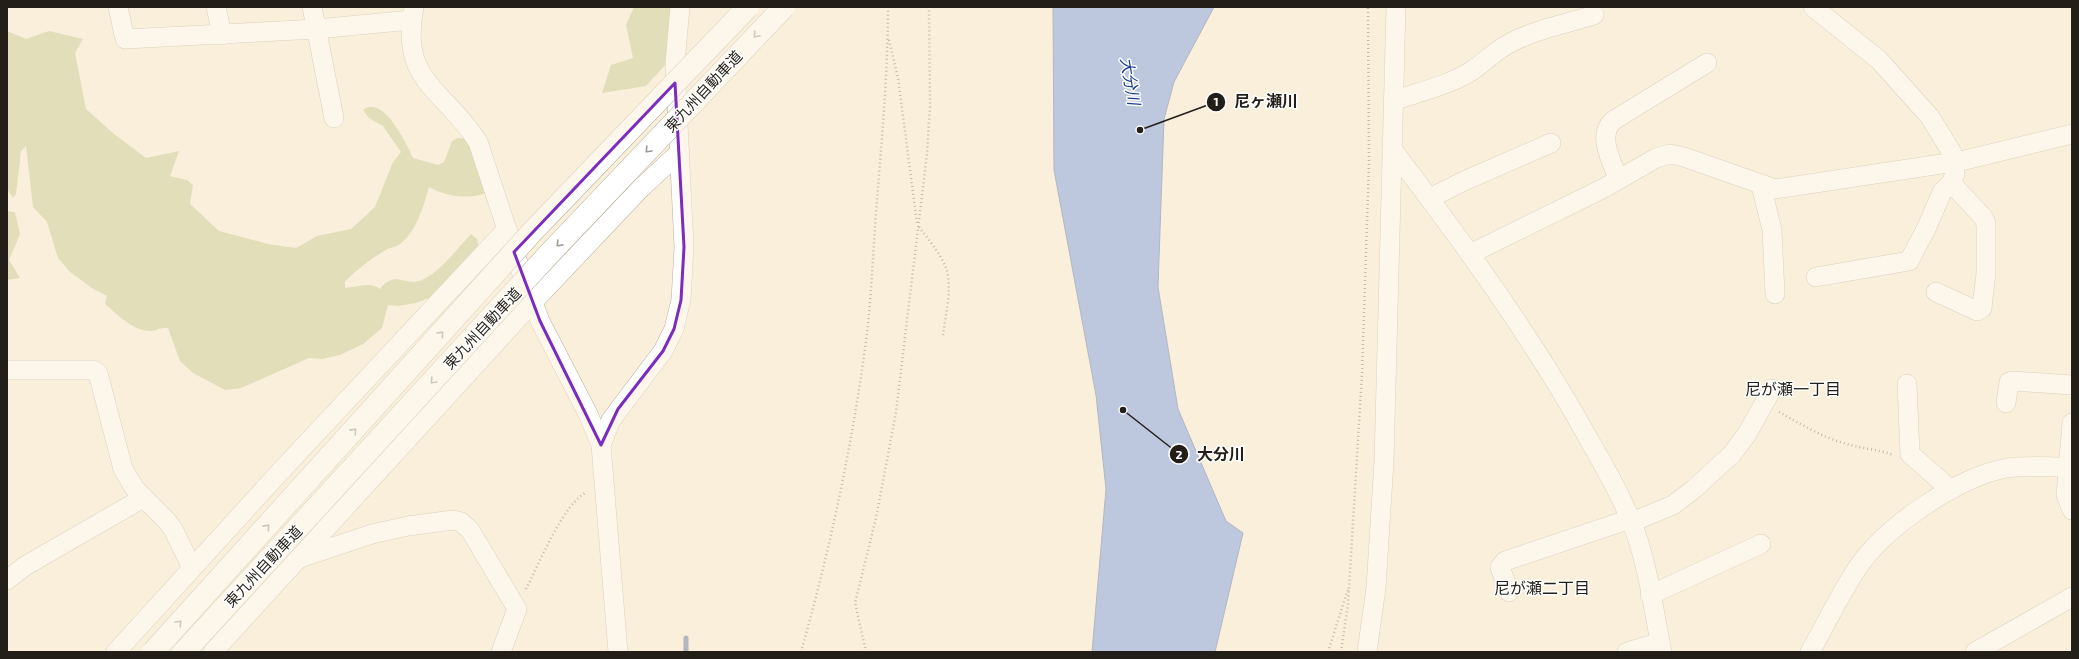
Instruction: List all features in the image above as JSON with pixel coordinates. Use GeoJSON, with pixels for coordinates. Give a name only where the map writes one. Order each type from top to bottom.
{"type":"FeatureCollection","features":[{"type":"Feature","properties":{"kind":"highway","name":"東九州自動車道"},"geometry":{"type":"LineString","coordinates":[[153,652],[533,231],[748,7]]}},
{"type":"Feature","properties":{"kind":"highway","name":"東九州自動車道"},"geometry":{"type":"LineString","coordinates":[[184,652],[549,254],[784,7]]}},
{"type":"Feature","properties":{"kind":"street"},"geometry":{"type":"LineString","coordinates":[[118,7],[125,39],[317,29],[412,14],[411,43],[417,66],[428,84],[470,129],[478,142],[532,303],[550,344],[588,414],[601,446],[618,652]]}},
{"type":"Feature","properties":{"kind":"street"},"geometry":{"type":"LineString","coordinates":[[216,7],[222,35]]}},
{"type":"Feature","properties":{"kind":"street"},"geometry":{"type":"LineString","coordinates":[[312,7],[334,118]]}},
{"type":"Feature","properties":{"kind":"street"},"geometry":{"type":"LineString","coordinates":[[601,446],[611,420],[663,350],[678,316],[685,268],[675,63],[680,7]]}},
{"type":"Feature","properties":{"kind":"street"},"geometry":{"type":"LineString","coordinates":[[1367,652],[1376,588],[1384,461],[1396,7]]}},
{"type":"Feature","properties":{"kind":"street"},"geometry":{"type":"LineString","coordinates":[[1813,7],[1880,60],[1903,85],[1930,117],[1952,153],[1955,174],[1951,183],[1942,192],[1926,229],[1909,261],[1816,277]]}},
{"type":"Feature","properties":{"kind":"street"},"geometry":{"type":"LineString","coordinates":[[1393,101],[1454,80],[1473,70],[1510,42],[1552,26],[1594,15]]}},
{"type":"Feature","properties":{"kind":"street"},"geometry":{"type":"LineString","coordinates":[[1618,179],[1607,148],[1606,128],[1614,120],[1707,62]]}},
{"type":"Feature","properties":{"kind":"street"},"geometry":{"type":"LineString","coordinates":[[1470,254],[1618,179],[1642,164],[1663,155],[1670,154],[1684,157],[1775,189],[1954,162],[2072,134]]}},
{"type":"Feature","properties":{"kind":"street"},"geometry":{"type":"LineString","coordinates":[[1430,198],[1464,181],[1551,143]]}},
{"type":"Feature","properties":{"kind":"street"},"geometry":{"type":"LineString","coordinates":[[1392,149],[1430,198],[1470,254],[1558,383],[1609,475],[1631,521],[1641,550],[1661,647],[1627,652]]}},
{"type":"Feature","properties":{"kind":"street"},"geometry":{"type":"LineString","coordinates":[[213,652],[532,303],[641,188],[680,152]]}},
{"type":"Feature","properties":{"kind":"street"},"geometry":{"type":"LineString","coordinates":[[1936,292],[1977,311],[1982,308],[1986,288],[1986,223],[1983,217],[1951,183]]}},
{"type":"Feature","properties":{"kind":"street"},"geometry":{"type":"LineString","coordinates":[[1761,185],[1772,230],[1775,294]]}},
{"type":"Feature","properties":{"kind":"street"},"geometry":{"type":"LineString","coordinates":[[116,652],[192,568],[507,229]]}},
{"type":"Feature","properties":{"kind":"street"},"geometry":{"type":"LineString","coordinates":[[7,370],[93,370],[98,373],[123,469],[134,490],[166,520],[173,529],[192,568]]}},
{"type":"Feature","properties":{"kind":"street"},"geometry":{"type":"LineString","coordinates":[[2006,403],[2009,382],[2012,381],[2072,386]]}},
{"type":"Feature","properties":{"kind":"street"},"geometry":{"type":"LineString","coordinates":[[1907,384],[1910,454],[1951,490]]}},
{"type":"Feature","properties":{"kind":"street"},"geometry":{"type":"LineString","coordinates":[[1509,592],[1500,567],[1505,561],[1631,521],[1673,505],[1732,454],[1747,434],[1768,397]]}},
{"type":"Feature","properties":{"kind":"street"},"geometry":{"type":"LineString","coordinates":[[2072,435],[2066,495],[2072,510]]}},
{"type":"Feature","properties":{"kind":"street"},"geometry":{"type":"LineString","coordinates":[[1810,652],[1843,591],[1871,550],[1892,529],[1911,514],[1951,490],[2008,468],[2068,467]]}},
{"type":"Feature","properties":{"kind":"street"},"geometry":{"type":"LineString","coordinates":[[7,580],[25,566],[142,498]]}},
{"type":"Feature","properties":{"kind":"street"},"geometry":{"type":"LineString","coordinates":[[299,558],[380,532],[457,520],[470,530],[517,608],[517,613],[501,652]]}},
{"type":"Feature","properties":{"kind":"street"},"geometry":{"type":"LineString","coordinates":[[1650,595],[1761,544]]}},
{"type":"Feature","properties":{"kind":"street"},"geometry":{"type":"LineString","coordinates":[[1975,652],[2072,597]]}},
{"type":"Feature","properties":{"kind":"path"},"geometry":{"type":"LineString","coordinates":[[801,652],[822,580],[848,456],[866,340],[888,37],[888,7]]}},
{"type":"Feature","properties":{"kind":"path"},"geometry":{"type":"LineString","coordinates":[[866,652],[855,603],[876,518],[896,412],[918,227],[930,107],[929,7]]}},
{"type":"Feature","properties":{"kind":"path"},"geometry":{"type":"LineString","coordinates":[[1341,652],[1349,585],[1366,280],[1369,162],[1368,7]]}},
{"type":"Feature","properties":{"kind":"path"},"geometry":{"type":"LineString","coordinates":[[888,37],[898,78],[918,227],[938,253],[946,270],[948,287],[943,336]]}},
{"type":"Feature","properties":{"kind":"path"},"geometry":{"type":"LineString","coordinates":[[1768,397],[1831,439],[1849,445],[1878,449],[1908,461],[1916,460]]}},
{"type":"Feature","properties":{"kind":"path"},"geometry":{"type":"LineString","coordinates":[[517,608],[564,517],[580,496],[592,490]]}},
{"type":"Feature","properties":{"kind":"path"},"geometry":{"type":"LineString","coordinates":[[1328,652],[1349,585]]}},
{"type":"Feature","properties":{"kind":"highlighted area"},"geometry":{"type":"Polygon","coordinates":[[[675,83],[684,247],[681,300],[674,329],[663,351],[618,409],[601,445],[540,321],[514,252],[675,83]]]}},
{"type":"Feature","properties":{"kind":"green space"},"geometry":{"type":"Polygon","coordinates":[[[634,7],[671,7],[666,64],[646,86],[602,93],[611,65],[633,58],[626,25],[634,7]]]}},
{"type":"Feature","properties":{"kind":"green space"},"geometry":{"type":"Polygon","coordinates":[[[7,31],[26,39],[49,31],[83,39],[75,53],[86,109],[114,134],[146,158],[179,151],[170,176],[187,180],[193,185],[190,204],[219,231],[268,244],[296,248],[317,236],[351,229],[375,207],[393,162],[401,152],[383,126],[369,118],[363,110],[371,107],[386,114],[393,122],[413,158],[438,165],[444,162],[452,141],[458,138],[469,139],[486,193],[464,197],[442,193],[429,187],[419,218],[406,239],[370,260],[345,282],[345,288],[372,285],[380,289],[390,280],[395,279],[416,282],[422,280],[436,271],[471,234],[477,239],[479,248],[434,296],[416,303],[398,306],[388,305],[382,328],[363,344],[340,355],[322,359],[309,358],[241,388],[225,390],[193,373],[180,361],[168,328],[150,331],[131,325],[105,304],[107,296],[92,288],[70,272],[58,258],[47,222],[33,207],[26,146],[21,151],[16,194],[13,198],[7,189],[7,31]]]}},
{"type":"Feature","properties":{"kind":"green space"},"geometry":{"type":"Polygon","coordinates":[[[7,211],[15,212],[20,234],[9,260],[20,278],[7,280],[7,211]]]}},
{"type":"Feature","properties":{"kind":"water"},"geometry":{"type":"Polygon","coordinates":[[[1053,7],[1214,7],[1174,82],[1164,119],[1158,287],[1178,409],[1226,521],[1243,533],[1215,652],[1092,652],[1106,489],[1096,395],[1054,170],[1053,7]]]}},
{"type":"Feature","properties":{"kind":"waterway"},"geometry":{"type":"LineString","coordinates":[[686,638],[686,652]]}},
{"type":"Feature","properties":{"kind":"place","name":"尼ヶ瀬川"},"geometry":{"type":"Point","coordinates":[1140,130]}},
{"type":"Feature","properties":{"kind":"place","name":"大分川"},"geometry":{"type":"Point","coordinates":[1123,410]}},
{"type":"Feature","properties":{"kind":"district","name":"尼が瀬一丁目"},"geometry":{"type":"Point","coordinates":[1793,388]}},
{"type":"Feature","properties":{"kind":"district","name":"尼が瀬二丁目"},"geometry":{"type":"Point","coordinates":[1542,587]}}]}
